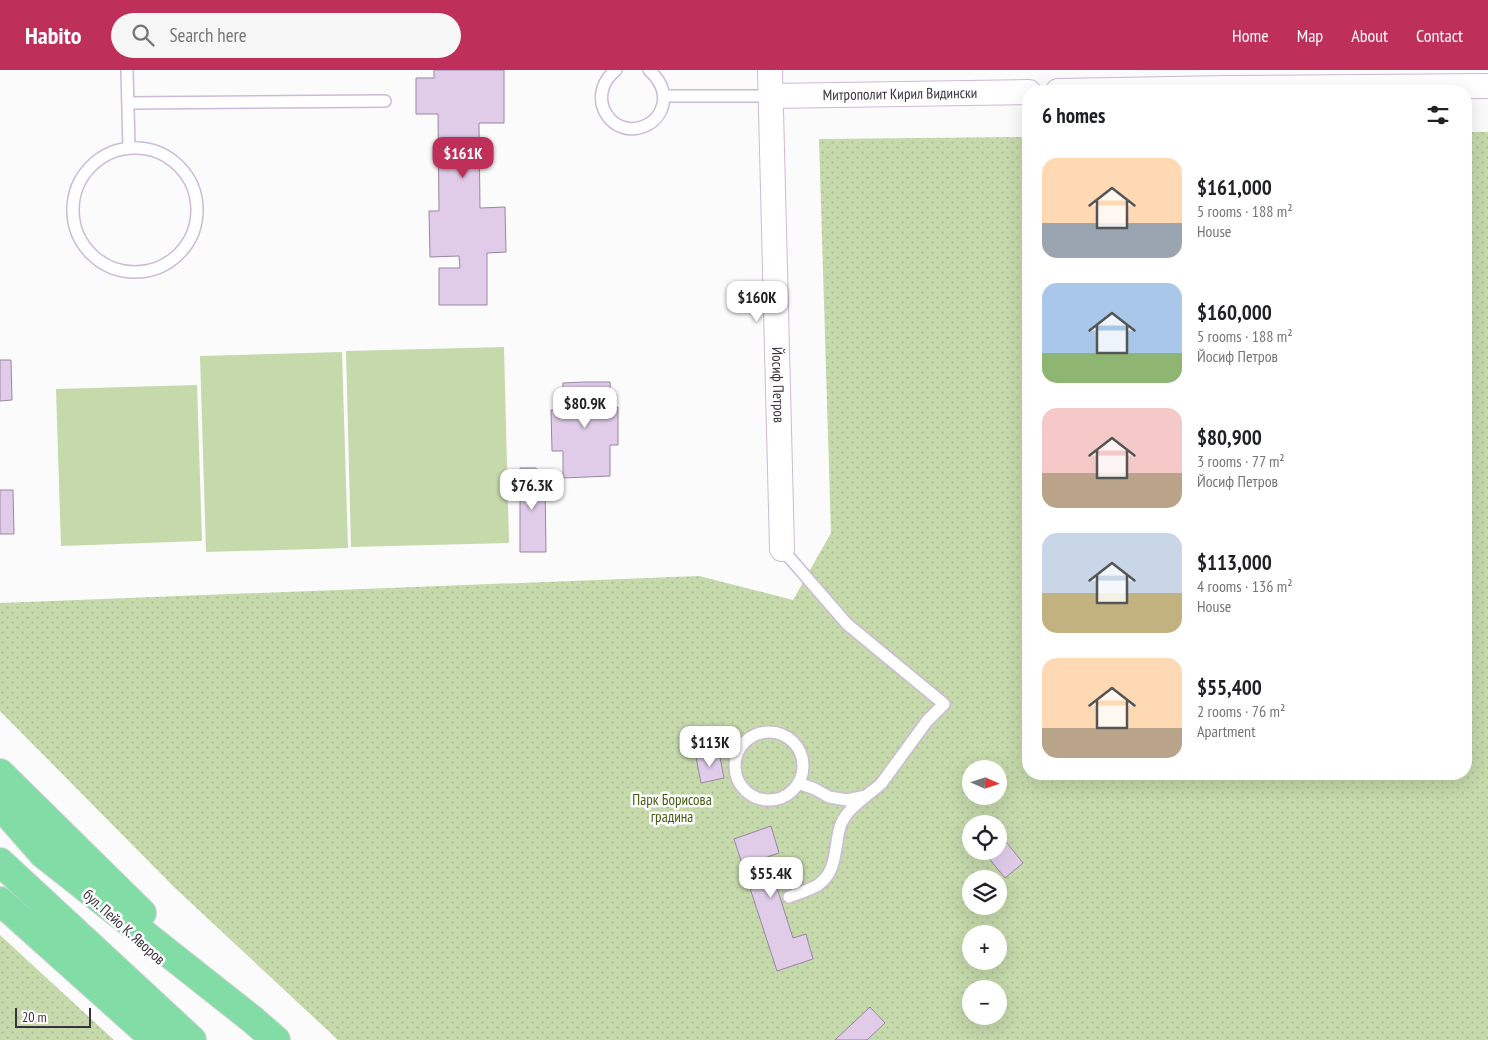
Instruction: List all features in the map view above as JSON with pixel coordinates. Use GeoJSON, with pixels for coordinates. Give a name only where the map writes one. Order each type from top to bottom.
{"type":"FeatureCollection","features":[{"type":"Feature","properties":{"kind":"main road"},"geometry":{"type":"LineString","coordinates":[[0,772],[251,1030]]}},
{"type":"Feature","properties":{"kind":"main road"},"geometry":{"type":"LineString","coordinates":[[0,805],[43,854]]}},
{"type":"Feature","properties":{"kind":"main road"},"geometry":{"type":"LineString","coordinates":[[0,814],[43,854],[251,1030],[276,1040]]}},
{"type":"Feature","properties":{"kind":"main road"},"geometry":{"type":"LineString","coordinates":[[6,869],[163,1040]]}},
{"type":"Feature","properties":{"kind":"main road"},"geometry":{"type":"LineString","coordinates":[[6,869],[192,1040]]}},
{"type":"Feature","properties":{"kind":"main road"},"geometry":{"type":"LineString","coordinates":[[0,901],[155,1040]]}},
{"type":"Feature","properties":{"kind":"street","name":"Йосиф Петров"},"geometry":{"type":"LineString","coordinates":[[770,70],[782,549]]}},
{"type":"Feature","properties":{"kind":"street"},"geometry":{"type":"LineString","coordinates":[[1472,86],[1488,86]]}},
{"type":"Feature","properties":{"kind":"street","name":"Митрополит Кирил Видински"},"geometry":{"type":"LineString","coordinates":[[770,96],[1022,92]]}},
{"type":"Feature","properties":{"kind":"lane"},"geometry":{"type":"LineString","coordinates":[[127,70],[129,148]]}},
{"type":"Feature","properties":{"kind":"lane"},"geometry":{"type":"LineString","coordinates":[[616,70],[604,84],[601,95],[602,105],[606,115],[613,122],[622,127],[632,129],[651,123],[658,115],[662,106],[664,96],[662,86],[653,72]]}},
{"type":"Feature","properties":{"kind":"lane"},"geometry":{"type":"LineString","coordinates":[[664,96],[770,96]]}},
{"type":"Feature","properties":{"kind":"lane"},"geometry":{"type":"LineString","coordinates":[[128,103],[385,101]]}},
{"type":"Feature","properties":{"kind":"lane"},"geometry":{"type":"LineString","coordinates":[[136,147],[156,151],[174,161],[188,177],[196,196],[196,216],[191,236],[180,253],[163,265],[144,272],[123,271],[104,264],[88,251],[77,234],[72,213],[75,193],[83,174],[98,159],[116,150],[129,148],[136,147]]}},
{"type":"Feature","properties":{"kind":"lane"},"geometry":{"type":"LineString","coordinates":[[782,549],[847,624],[944,704],[927,721],[881,784],[850,809],[840,826],[835,860],[828,875],[818,885],[789,897]]}},
{"type":"Feature","properties":{"kind":"lane"},"geometry":{"type":"LineString","coordinates":[[766,733],[777,733],[788,738],[796,746],[801,756],[803,768],[801,779],[798,783],[787,795],[777,799],[766,800],[756,797],[747,791],[740,783],[736,773],[736,762],[745,742],[755,736],[766,733]]}},
{"type":"Feature","properties":{"kind":"lane"},"geometry":{"type":"LineString","coordinates":[[798,783],[829,797],[847,800],[866,796]]}},
{"type":"Feature","properties":{"kind":"green space","name":"Парк Борисова градина"},"geometry":{"type":"Polygon","coordinates":[[[1472,132],[1488,132],[1488,1040],[338,1040],[174,887],[0,711],[0,603],[699,576],[793,600],[831,533],[819,139],[1022,137],[1022,780],[1472,780],[1472,132]]]}},
{"type":"Feature","properties":{"kind":"green space"},"geometry":{"type":"Polygon","coordinates":[[[504,347],[509,543],[351,547],[346,351],[504,347]]]}},
{"type":"Feature","properties":{"kind":"green space"},"geometry":{"type":"Polygon","coordinates":[[[342,352],[348,548],[206,552],[200,356],[342,352]]]}},
{"type":"Feature","properties":{"kind":"green space"},"geometry":{"type":"Polygon","coordinates":[[[197,385],[202,541],[61,546],[56,389],[197,385]]]}},
{"type":"Feature","properties":{"kind":"green space"},"geometry":{"type":"Polygon","coordinates":[[[0,935],[114,1040],[0,1040],[0,935]]]}},
{"type":"Feature","properties":{"kind":"building"},"geometry":{"type":"Polygon","coordinates":[[[434,70],[504,70],[504,123],[479,123],[480,208],[505,207],[506,252],[487,253],[487,305],[439,305],[439,268],[460,268],[459,256],[430,257],[429,211],[439,211],[438,114],[416,114],[416,78],[434,78],[434,70]]]}},
{"type":"Feature","properties":{"kind":"building"},"geometry":{"type":"Polygon","coordinates":[[[0,360],[11,360],[12,400],[0,401],[0,360]]]}},
{"type":"Feature","properties":{"kind":"building"},"geometry":{"type":"Polygon","coordinates":[[[610,382],[611,408],[618,407],[618,445],[610,445],[610,476],[563,478],[563,451],[552,451],[551,410],[563,410],[563,383],[610,382]]]}},
{"type":"Feature","properties":{"kind":"building"},"geometry":{"type":"Polygon","coordinates":[[[520,468],[536,468],[545,479],[546,552],[520,552],[520,468]]]}},
{"type":"Feature","properties":{"kind":"building"},"geometry":{"type":"Polygon","coordinates":[[[0,490],[13,490],[14,534],[0,534],[0,490]]]}},
{"type":"Feature","properties":{"kind":"building"},"geometry":{"type":"Polygon","coordinates":[[[719,752],[724,778],[701,783],[696,757],[719,752]]]}},
{"type":"Feature","properties":{"kind":"building"},"geometry":{"type":"Polygon","coordinates":[[[771,826],[779,853],[767,857],[793,938],[806,934],[813,959],[777,971],[734,839],[771,826]]]}},
{"type":"Feature","properties":{"kind":"building"},"geometry":{"type":"Polygon","coordinates":[[[1007,843],[1023,863],[1007,876],[1007,870],[998,870],[990,860],[1007,860],[1007,843]]]}},
{"type":"Feature","properties":{"kind":"building"},"geometry":{"type":"Polygon","coordinates":[[[870,1007],[885,1023],[867,1040],[835,1040],[870,1007]]]}}]}
